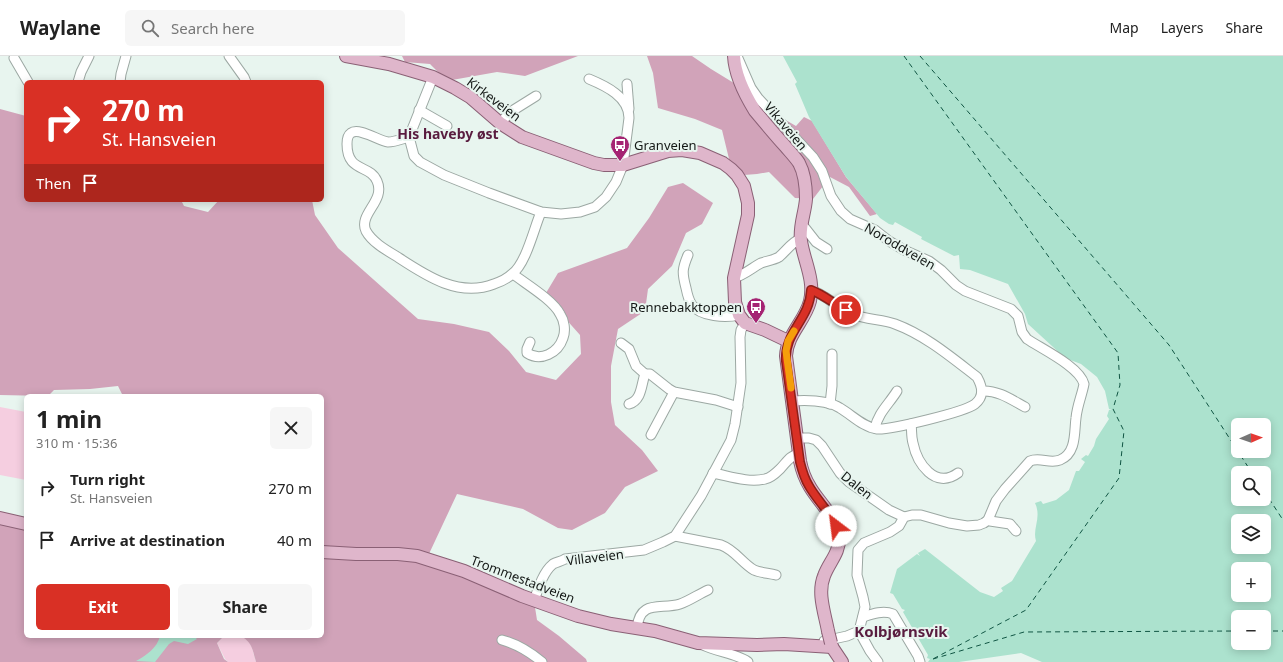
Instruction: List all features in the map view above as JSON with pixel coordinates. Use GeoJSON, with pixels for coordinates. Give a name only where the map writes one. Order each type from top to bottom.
{"type":"FeatureCollection","features":[{"type":"Feature","properties":{"kind":"main road","name":"Kirkeveien"},"geometry":{"type":"LineString","coordinates":[[346,56],[389,64],[433,77],[470,97],[500,123],[522,137],[594,163],[604,165],[623,165],[668,151],[689,150],[723,163],[737,175],[746,190],[748,208],[734,278],[735,302],[742,319]]}},
{"type":"Feature","properties":{"kind":"main road","name":"Vikaveien"},"geometry":{"type":"LineString","coordinates":[[736,56],[735,64],[741,84],[755,112],[794,157],[801,169],[805,184],[806,199],[800,239],[811,281],[811,290],[808,307],[788,341],[786,356],[801,467],[805,479],[829,512],[838,532],[838,549],[824,576],[821,590],[831,645],[842,662]]}},
{"type":"Feature","properties":{"kind":"main road"},"geometry":{"type":"LineString","coordinates":[[742,319],[788,341]]}},
{"type":"Feature","properties":{"kind":"main road"},"geometry":{"type":"LineString","coordinates":[[0,518],[24,524]]}},
{"type":"Feature","properties":{"kind":"main road","name":"Trommestadveien"},"geometry":{"type":"LineString","coordinates":[[324,552],[398,554],[417,556],[464,571],[534,601],[578,616],[612,624],[655,631],[698,643],[831,645]]}},
{"type":"Feature","properties":{"kind":"street"},"geometry":{"type":"LineString","coordinates":[[79,80],[89,56]]}},
{"type":"Feature","properties":{"kind":"street"},"geometry":{"type":"LineString","coordinates":[[120,80],[126,56]]}},
{"type":"Feature","properties":{"kind":"street"},"geometry":{"type":"LineString","coordinates":[[229,56],[245,80]]}},
{"type":"Feature","properties":{"kind":"street","name":"Noroddveien"},"geometry":{"type":"LineString","coordinates":[[736,56],[758,98],[813,157],[822,171],[831,196],[841,211],[850,218],[875,230],[904,250],[929,261],[965,291],[1011,309],[1018,316],[1022,332],[1027,339],[1075,370],[1083,379],[1084,384],[1076,418],[1076,432],[1074,442],[1069,451],[1062,459],[1055,462],[1041,459],[1034,459],[1030,461],[996,501],[988,520]]}},
{"type":"Feature","properties":{"kind":"street"},"geometry":{"type":"LineString","coordinates":[[14,58],[27,80]]}},
{"type":"Feature","properties":{"kind":"street"},"geometry":{"type":"LineString","coordinates":[[433,77],[409,137],[414,156],[420,162],[444,175],[488,193],[541,212],[561,214],[580,212],[595,207],[606,197],[616,182],[623,165],[629,118],[627,84]]}},
{"type":"Feature","properties":{"kind":"street"},"geometry":{"type":"LineString","coordinates":[[589,80],[612,90],[620,97],[629,111]]}},
{"type":"Feature","properties":{"kind":"street"},"geometry":{"type":"LineString","coordinates":[[500,123],[512,111],[536,96]]}},
{"type":"Feature","properties":{"kind":"street"},"geometry":{"type":"LineString","coordinates":[[419,110],[447,126]]}},
{"type":"Feature","properties":{"kind":"street"},"geometry":{"type":"LineString","coordinates":[[409,137],[395,142],[388,142],[362,132],[355,131],[348,136],[346,142],[347,151],[354,164],[372,174],[377,180],[379,188],[378,197],[365,218],[365,229],[368,235],[385,249],[431,277],[458,288],[484,288],[500,282],[513,274],[527,252],[541,212]]}},
{"type":"Feature","properties":{"kind":"street"},"geometry":{"type":"LineString","coordinates":[[801,226],[805,228],[816,242],[827,249]]}},
{"type":"Feature","properties":{"kind":"street"},"geometry":{"type":"LineString","coordinates":[[734,278],[761,264],[777,258],[800,239]]}},
{"type":"Feature","properties":{"kind":"street"},"geometry":{"type":"LineString","coordinates":[[688,255],[683,266],[682,275],[691,304],[695,308],[708,314],[742,319],[740,337],[741,383],[731,440],[701,496],[675,536],[728,547],[753,569],[776,575]]}},
{"type":"Feature","properties":{"kind":"street"},"geometry":{"type":"LineString","coordinates":[[513,274],[550,301],[559,312],[563,321],[564,336],[560,344],[551,354],[542,357],[531,356],[527,353],[526,349],[530,342]]}},
{"type":"Feature","properties":{"kind":"street"},"geometry":{"type":"LineString","coordinates":[[792,401],[820,402],[830,404],[839,407],[856,420],[880,429],[911,424],[956,411],[974,404],[980,398],[982,391],[977,377],[927,340],[895,324],[854,314],[833,303],[820,293],[811,290]]}},
{"type":"Feature","properties":{"kind":"street"},"geometry":{"type":"LineString","coordinates":[[621,343],[629,349],[636,366],[645,374],[650,374],[674,392],[716,400],[738,407]]}},
{"type":"Feature","properties":{"kind":"street"},"geometry":{"type":"LineString","coordinates":[[830,404],[832,386],[832,354]]}},
{"type":"Feature","properties":{"kind":"street"},"geometry":{"type":"LineString","coordinates":[[629,404],[634,402],[639,397],[645,374]]}},
{"type":"Feature","properties":{"kind":"street"},"geometry":{"type":"LineString","coordinates":[[875,428],[882,410],[891,401],[897,391]]}},
{"type":"Feature","properties":{"kind":"street"},"geometry":{"type":"LineString","coordinates":[[982,391],[1005,396],[1025,407]]}},
{"type":"Feature","properties":{"kind":"street"},"geometry":{"type":"LineString","coordinates":[[651,435],[674,392]]}},
{"type":"Feature","properties":{"kind":"street"},"geometry":{"type":"LineString","coordinates":[[911,424],[912,442],[924,467],[934,477],[939,479],[948,479],[958,473]]}},
{"type":"Feature","properties":{"kind":"street","name":"Dalen"},"geometry":{"type":"LineString","coordinates":[[797,438],[809,438],[816,440],[822,446],[840,473],[849,482],[888,510],[904,517]]}},
{"type":"Feature","properties":{"kind":"street"},"geometry":{"type":"LineString","coordinates":[[713,473],[743,479],[766,479],[772,476],[788,459],[799,454]]}},
{"type":"Feature","properties":{"kind":"street"},"geometry":{"type":"LineString","coordinates":[[878,662],[859,631],[864,607],[863,597],[856,575],[858,550],[864,543],[890,532],[899,526],[904,517],[912,515],[921,515],[949,523],[967,526],[979,525],[988,520],[1010,524],[1016,531]]}},
{"type":"Feature","properties":{"kind":"street","name":"Villaveien"},"geometry":{"type":"LineString","coordinates":[[534,601],[543,578],[548,569],[554,563],[572,558],[644,550],[675,536]]}},
{"type":"Feature","properties":{"kind":"street"},"geometry":{"type":"LineString","coordinates":[[637,628],[640,616],[647,609],[680,604],[708,590]]}},
{"type":"Feature","properties":{"kind":"street"},"geometry":{"type":"LineString","coordinates":[[863,617],[874,613],[888,612],[893,614],[920,662]]}},
{"type":"Feature","properties":{"kind":"street","name":"Trommestadveien"},"geometry":{"type":"LineString","coordinates":[[784,644],[825,640],[847,636],[859,631]]}},
{"type":"Feature","properties":{"kind":"street"},"geometry":{"type":"LineString","coordinates":[[502,640],[512,642],[542,662]]}},
{"type":"Feature","properties":{"kind":"street"},"geometry":{"type":"LineString","coordinates":[[698,643],[705,647],[743,658],[748,662]]}},
{"type":"Feature","properties":{"kind":"shaded area"},"geometry":{"type":"Polygon","coordinates":[[[402,56],[578,56],[525,76],[497,72],[452,80],[440,74],[430,64],[405,62],[402,56]]]}},
{"type":"Feature","properties":{"kind":"shaded area"},"geometry":{"type":"Polygon","coordinates":[[[647,56],[692,56],[742,88],[770,111],[796,126],[804,117],[812,121],[846,177],[877,214],[870,216],[849,187],[830,177],[813,199],[795,198],[769,172],[744,175],[730,163],[722,130],[695,119],[658,108],[653,73],[647,56]]]}},
{"type":"Feature","properties":{"kind":"shaded area"},"geometry":{"type":"Polygon","coordinates":[[[783,56],[1283,56],[1283,662],[1042,662],[1021,653],[959,662],[928,662],[930,659],[927,658],[928,655],[903,612],[905,610],[902,609],[893,594],[890,593],[897,569],[917,554],[920,556],[918,553],[925,549],[980,592],[994,597],[1003,591],[1001,588],[1012,581],[1036,541],[1035,532],[1038,513],[1035,503],[1041,501],[1043,504],[1056,500],[1069,490],[1076,471],[1079,471],[1085,462],[1081,459],[1086,455],[1088,456],[1096,439],[1109,419],[1107,416],[1109,410],[1112,410],[1109,409],[1105,391],[1097,377],[1081,364],[1065,358],[1028,324],[1025,314],[1008,284],[970,270],[960,269],[959,255],[954,256],[921,239],[922,237],[895,222],[893,225],[889,224],[880,218],[846,177],[809,117],[795,84],[797,82],[783,56]]]}},
{"type":"Feature","properties":{"kind":"shaded area"},"geometry":{"type":"Polygon","coordinates":[[[0,109],[24,115],[24,202],[182,202],[184,206],[208,212],[217,202],[312,202],[315,215],[338,248],[418,319],[454,324],[489,332],[509,351],[526,372],[556,380],[581,354],[580,335],[556,308],[546,293],[558,273],[627,248],[649,218],[668,187],[683,183],[713,203],[702,224],[686,233],[672,266],[648,289],[645,311],[618,329],[611,366],[611,402],[615,425],[642,450],[658,471],[625,487],[605,513],[572,530],[558,528],[523,509],[457,494],[428,556],[534,601],[537,620],[559,636],[586,659],[587,662],[256,662],[250,644],[244,638],[324,638],[324,394],[122,394],[118,386],[90,389],[54,390],[50,394],[0,395],[0,109]]]}},
{"type":"Feature","properties":{"kind":"shaded area"},"geometry":{"type":"Polygon","coordinates":[[[0,407],[24,412],[24,480],[0,475],[0,407]]]}},
{"type":"Feature","properties":{"kind":"shaded area"},"geometry":{"type":"Polygon","coordinates":[[[0,521],[24,527],[24,638],[222,638],[217,643],[224,659],[228,662],[0,662],[0,521]]]}},
{"type":"Feature","properties":{"kind":"shaded area"},"geometry":{"type":"Polygon","coordinates":[[[160,638],[197,639],[188,644],[174,641],[169,644],[155,662],[136,661],[151,651],[160,638]]]}},
{"type":"Feature","properties":{"kind":"shaded area"},"geometry":{"type":"Polygon","coordinates":[[[222,638],[245,638],[250,643],[256,662],[228,662],[217,643],[222,638]]]}},
{"type":"Feature","properties":{"kind":"ferry route"},"geometry":{"type":"LineString","coordinates":[[904,56],[1118,353],[1120,385],[1113,409],[1124,431],[1119,478],[1026,610],[931,660]]}},
{"type":"Feature","properties":{"kind":"ferry route"},"geometry":{"type":"LineString","coordinates":[[920,56],[1169,345],[1247,466]]}},
{"type":"Feature","properties":{"kind":"ferry route"},"geometry":{"type":"LineString","coordinates":[[1271,502],[1283,520]]}},
{"type":"Feature","properties":{"kind":"ferry route"},"geometry":{"type":"LineString","coordinates":[[933,659],[1024,632],[1231,631]]}},
{"type":"Feature","properties":{"kind":"ferry route"},"geometry":{"type":"LineString","coordinates":[[1271,631],[1283,631]]}},
{"type":"Feature","properties":{"kind":"slow traffic"},"geometry":{"type":"LineString","coordinates":[[791,388],[786,361],[786,351],[788,341],[794,331]]}},
{"type":"Feature","properties":{"kind":"place","name":"Granveien"},"geometry":{"type":"Point","coordinates":[620,162]}},
{"type":"Feature","properties":{"kind":"place","name":"Rennebakktoppen"},"geometry":{"type":"Point","coordinates":[756,324]}},
{"type":"Feature","properties":{"kind":"district","name":"His haveby øst"},"geometry":{"type":"Point","coordinates":[448,133]}},
{"type":"Feature","properties":{"kind":"district","name":"Kolbjørnsvik"},"geometry":{"type":"Point","coordinates":[901,631]}},
{"type":"Feature","properties":{"kind":"route"},"geometry":{"type":"LineString","coordinates":[[836,526],[829,512],[813,492],[803,474],[786,361],[786,351],[788,341],[808,307],[811,290],[820,293],[833,303],[846,310]]}}]}
